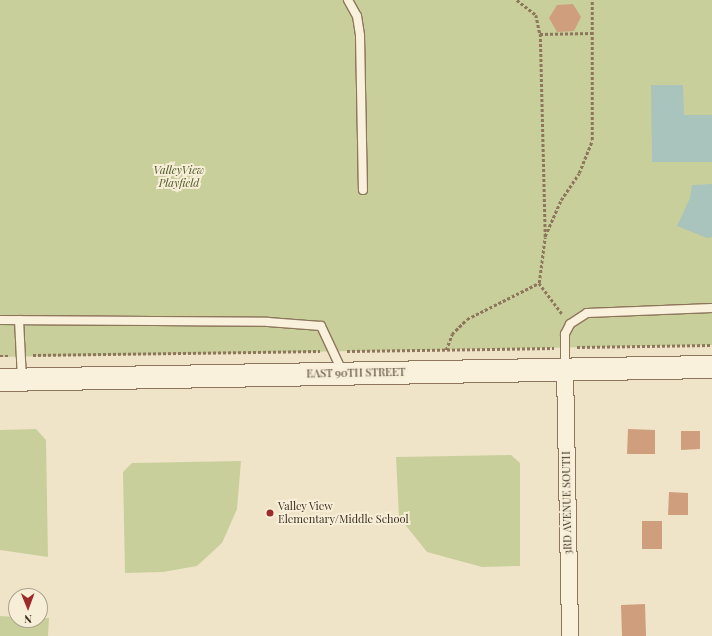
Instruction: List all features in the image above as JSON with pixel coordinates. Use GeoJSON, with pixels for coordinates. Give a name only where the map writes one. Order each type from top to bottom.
{"type":"FeatureCollection","features":[{"type":"Feature","properties":{"kind":"street","name":"EAST 90TH STREET"},"geometry":{"type":"LineString","coordinates":[[0,380],[712,367]]}},
{"type":"Feature","properties":{"kind":"street","name":"3RD AVENUE SOUTH"},"geometry":{"type":"LineString","coordinates":[[565,369],[570,636]]}},
{"type":"Feature","properties":{"kind":"lane"},"geometry":{"type":"LineString","coordinates":[[348,0],[357,16],[360,36],[363,190]]}},
{"type":"Feature","properties":{"kind":"lane"},"geometry":{"type":"LineString","coordinates":[[565,369],[566,334],[570,324],[587,313],[604,310],[712,308]]}},
{"type":"Feature","properties":{"kind":"lane"},"geometry":{"type":"LineString","coordinates":[[0,320],[268,322],[321,326],[344,374]]}},
{"type":"Feature","properties":{"kind":"lane"},"geometry":{"type":"LineString","coordinates":[[19,320],[22,379]]}},
{"type":"Feature","properties":{"kind":"path"},"geometry":{"type":"LineString","coordinates":[[517,0],[536,15],[540,34],[545,237],[539,283],[570,324]]}},
{"type":"Feature","properties":{"kind":"path"},"geometry":{"type":"LineString","coordinates":[[545,237],[561,200],[579,173],[592,140],[592,0]]}},
{"type":"Feature","properties":{"kind":"path"},"geometry":{"type":"LineString","coordinates":[[540,34],[592,33]]}},
{"type":"Feature","properties":{"kind":"path"},"geometry":{"type":"LineString","coordinates":[[21,355],[446,350],[452,334],[467,319],[539,283]]}},
{"type":"Feature","properties":{"kind":"green space","name":"ValleyView Playfield"},"geometry":{"type":"Polygon","coordinates":[[[0,0],[712,0],[712,345],[0,357],[0,0]]]}},
{"type":"Feature","properties":{"kind":"green space"},"geometry":{"type":"Polygon","coordinates":[[[36,429],[46,440],[48,557],[0,550],[0,430],[36,429]]]}},
{"type":"Feature","properties":{"kind":"green space"},"geometry":{"type":"Polygon","coordinates":[[[511,455],[520,463],[520,566],[482,567],[427,552],[399,517],[396,457],[511,455]]]}},
{"type":"Feature","properties":{"kind":"green space"},"geometry":{"type":"Polygon","coordinates":[[[241,461],[237,509],[222,543],[197,566],[163,572],[125,573],[123,472],[132,463],[241,461]]]}},
{"type":"Feature","properties":{"kind":"green space"},"geometry":{"type":"Polygon","coordinates":[[[0,616],[8,616],[8,628],[48,628],[49,618],[48,636],[0,636],[0,616]]]}},
{"type":"Feature","properties":{"kind":"water"},"geometry":{"type":"Polygon","coordinates":[[[651,85],[683,85],[684,115],[712,115],[712,162],[652,162],[651,85]]]}},
{"type":"Feature","properties":{"kind":"water"},"geometry":{"type":"Polygon","coordinates":[[[712,184],[712,237],[707,238],[677,226],[690,198],[692,185],[712,184]]]}},
{"type":"Feature","properties":{"kind":"building"},"geometry":{"type":"Polygon","coordinates":[[[573,4],[581,17],[574,31],[557,32],[549,18],[557,5],[573,4]]]}},
{"type":"Feature","properties":{"kind":"building"},"geometry":{"type":"Polygon","coordinates":[[[628,429],[655,430],[655,454],[627,454],[628,429]]]}},
{"type":"Feature","properties":{"kind":"building"},"geometry":{"type":"Polygon","coordinates":[[[681,431],[700,431],[700,449],[681,450],[681,431]]]}},
{"type":"Feature","properties":{"kind":"building"},"geometry":{"type":"Polygon","coordinates":[[[669,492],[688,493],[688,515],[668,515],[669,492]]]}},
{"type":"Feature","properties":{"kind":"building"},"geometry":{"type":"Polygon","coordinates":[[[642,521],[662,521],[662,549],[642,549],[642,521]]]}},
{"type":"Feature","properties":{"kind":"building"},"geometry":{"type":"Polygon","coordinates":[[[645,604],[646,636],[622,636],[621,605],[645,604]]]}},
{"type":"Feature","properties":{"kind":"place","name":"Valley View Elementary/Middle School"},"geometry":{"type":"Point","coordinates":[270,513]}}]}
